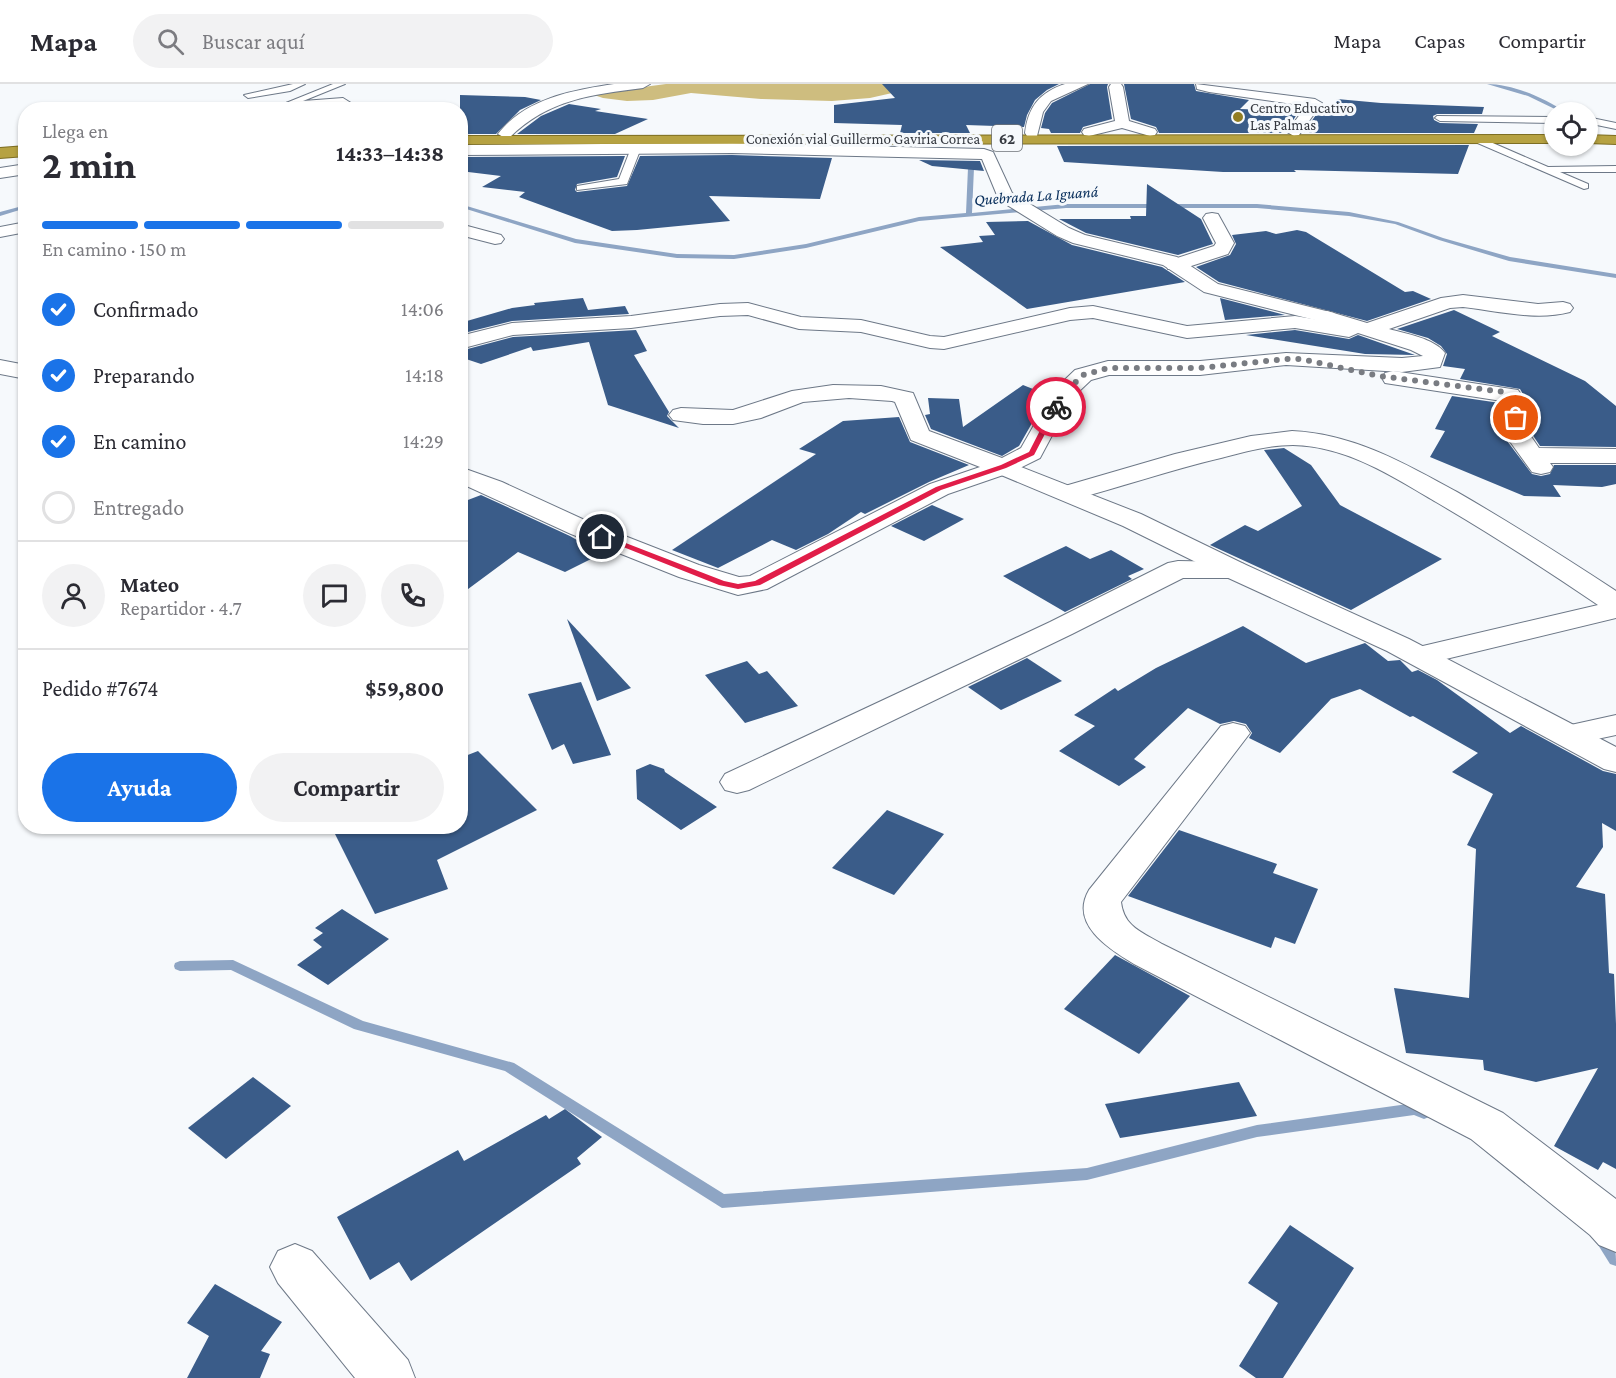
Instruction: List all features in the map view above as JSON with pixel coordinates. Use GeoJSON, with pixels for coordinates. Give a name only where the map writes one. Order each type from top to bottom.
{"type":"FeatureCollection","features":[{"type":"Feature","properties":{"kind":"highway","name":"Conexión vial Guillermo Gaviria Correa"},"geometry":{"type":"LineString","coordinates":[[468,134],[1544,132]]}},
{"type":"Feature","properties":{"kind":"highway"},"geometry":{"type":"LineString","coordinates":[[1598,132],[1616,133]]}},
{"type":"Feature","properties":{"kind":"highway","name":"Conexión vial Guillermo Gaviria Correa"},"geometry":{"type":"LineString","coordinates":[[468,140],[1544,139]]}},
{"type":"Feature","properties":{"kind":"highway"},"geometry":{"type":"LineString","coordinates":[[1598,139],[1616,140]]}},
{"type":"Feature","properties":{"kind":"highway"},"geometry":{"type":"LineString","coordinates":[[0,153],[18,152]]}},
{"type":"Feature","properties":{"kind":"highway"},"geometry":{"type":"LineString","coordinates":[[0,159],[18,158]]}},
{"type":"Feature","properties":{"kind":"street"},"geometry":{"type":"LineString","coordinates":[[505,134],[514,123],[532,111],[559,99],[643,84]]}},
{"type":"Feature","properties":{"kind":"street"},"geometry":{"type":"LineString","coordinates":[[1032,133],[1032,123],[1040,102],[1060,89],[1081,84]]}},
{"type":"Feature","properties":{"kind":"street"},"geometry":{"type":"LineString","coordinates":[[1203,84],[1202,86],[1209,88],[1315,103],[1294,132]]}},
{"type":"Feature","properties":{"kind":"street"},"geometry":{"type":"LineString","coordinates":[[1116,87],[1120,100],[1122,124]]}},
{"type":"Feature","properties":{"kind":"street"},"geometry":{"type":"LineString","coordinates":[[1089,132],[1122,124],[1150,132]]}},
{"type":"Feature","properties":{"kind":"street"},"geometry":{"type":"LineString","coordinates":[[468,150],[732,148],[984,154],[988,156],[1005,196],[1079,239],[1170,261],[1211,288],[1327,317],[1403,341]]}},
{"type":"Feature","properties":{"kind":"street"},"geometry":{"type":"LineString","coordinates":[[0,173],[18,170]]}},
{"type":"Feature","properties":{"kind":"street"},"geometry":{"type":"LineString","coordinates":[[1175,265],[1222,250],[1225,243],[1212,218]]}},
{"type":"Feature","properties":{"kind":"street"},"geometry":{"type":"LineString","coordinates":[[0,232],[18,229]]}},
{"type":"Feature","properties":{"kind":"street"},"geometry":{"type":"LineString","coordinates":[[468,231],[495,239]]}},
{"type":"Feature","properties":{"kind":"street"},"geometry":{"type":"LineString","coordinates":[[1369,329],[1448,302],[1463,301],[1538,310],[1563,308]]}},
{"type":"Feature","properties":{"kind":"street"},"geometry":{"type":"LineString","coordinates":[[468,341],[512,329],[632,322],[729,309],[761,311],[799,323],[861,326],[930,342],[957,341],[1070,314],[1093,312],[1187,332],[1295,322],[1403,341],[1419,345],[1434,353],[1432,362],[1402,365],[1301,359],[1200,368],[1108,368],[1083,375],[1062,395],[1031,453],[1003,467],[939,489],[758,583],[738,586],[700,575],[580,528],[493,486],[468,477]]}},
{"type":"Feature","properties":{"kind":"street"},"geometry":{"type":"LineString","coordinates":[[1301,359],[1379,376],[1504,392],[1514,400],[1518,436],[1537,461],[1616,456]]}},
{"type":"Feature","properties":{"kind":"street"},"geometry":{"type":"LineString","coordinates":[[0,367],[18,370]]}},
{"type":"Feature","properties":{"kind":"street"},"geometry":{"type":"LineString","coordinates":[[681,415],[708,418],[737,417],[792,398],[819,393],[887,392],[905,398],[919,435],[1132,520],[1234,570],[1421,656],[1616,761]]}},
{"type":"Feature","properties":{"kind":"street"},"geometry":{"type":"LineString","coordinates":[[1067,493],[1135,471],[1259,442],[1293,438],[1329,443],[1366,454],[1427,486],[1553,561],[1616,604]]}},
{"type":"Feature","properties":{"kind":"street"},"geometry":{"type":"LineString","coordinates":[[736,782],[1061,628],[1178,569],[1234,570]]}},
{"type":"Feature","properties":{"kind":"street"},"geometry":{"type":"LineString","coordinates":[[1421,656],[1616,609]]}},
{"type":"Feature","properties":{"kind":"street"},"geometry":{"type":"LineString","coordinates":[[1569,735],[1616,725]]}},
{"type":"Feature","properties":{"kind":"street"},"geometry":{"type":"LineString","coordinates":[[1233,733],[1102,900],[1104,919],[1117,936],[1148,954],[1487,1126],[1607,1220],[1616,1230]]}},
{"type":"Feature","properties":{"kind":"street"},"geometry":{"type":"LineString","coordinates":[[296,1267],[388,1378]]}},
{"type":"Feature","properties":{"kind":"lane"},"geometry":{"type":"LineString","coordinates":[[248,95],[290,88],[300,84]]}},
{"type":"Feature","properties":{"kind":"lane"},"geometry":{"type":"LineString","coordinates":[[293,102],[341,84]]}},
{"type":"Feature","properties":{"kind":"lane"},"geometry":{"type":"LineString","coordinates":[[328,102],[345,102]]}},
{"type":"Feature","properties":{"kind":"lane"},"geometry":{"type":"LineString","coordinates":[[1440,118],[1544,120]]}},
{"type":"Feature","properties":{"kind":"lane"},"geometry":{"type":"LineString","coordinates":[[1598,122],[1616,126]]}},
{"type":"Feature","properties":{"kind":"lane"},"geometry":{"type":"LineString","coordinates":[[1476,139],[1584,186]]}},
{"type":"Feature","properties":{"kind":"lane"},"geometry":{"type":"LineString","coordinates":[[581,188],[623,182],[631,168],[636,148]]}},
{"type":"Feature","properties":{"kind":"lane"},"geometry":{"type":"LineString","coordinates":[[1545,169],[1616,169]]}},
{"type":"Feature","properties":{"kind":"shaded area"},"geometry":{"type":"Polygon","coordinates":[[[666,84],[932,84],[870,98],[832,101],[761,99],[691,93],[653,100],[627,101],[591,94],[666,84]]]}},
{"type":"Feature","properties":{"kind":"building"},"geometry":{"type":"Polygon","coordinates":[[[882,84],[1059,84],[1035,100],[1024,127],[966,125],[970,133],[900,133],[902,125],[834,123],[834,105],[895,98],[882,84]]]}},
{"type":"Feature","properties":{"kind":"building"},"geometry":{"type":"Polygon","coordinates":[[[1090,84],[1108,84],[1112,119],[1083,127],[1080,133],[1051,133],[1049,129],[1041,128],[1045,113],[1052,103],[1090,84]]]}},
{"type":"Feature","properties":{"kind":"building"},"geometry":{"type":"Polygon","coordinates":[[[1124,84],[1194,84],[1196,91],[1249,100],[1240,109],[1299,111],[1285,133],[1159,133],[1156,127],[1131,119],[1124,84]]]}},
{"type":"Feature","properties":{"kind":"building"},"geometry":{"type":"Polygon","coordinates":[[[460,95],[525,97],[541,100],[520,110],[496,134],[468,134],[468,102],[460,102],[460,95]]]}},
{"type":"Feature","properties":{"kind":"building"},"geometry":{"type":"Polygon","coordinates":[[[1337,99],[1484,107],[1482,114],[1437,114],[1433,116],[1434,120],[1440,123],[1478,124],[1474,133],[1303,133],[1318,112],[1334,113],[1337,99]]]}},
{"type":"Feature","properties":{"kind":"building"},"geometry":{"type":"Polygon","coordinates":[[[569,104],[601,109],[595,111],[648,119],[615,134],[517,134],[541,116],[569,104]]]}},
{"type":"Feature","properties":{"kind":"building"},"geometry":{"type":"Polygon","coordinates":[[[1469,145],[1458,174],[1294,170],[1296,172],[1223,172],[1064,162],[1057,146],[1469,145]]]}},
{"type":"Feature","properties":{"kind":"building"},"geometry":{"type":"Polygon","coordinates":[[[732,155],[832,158],[820,199],[709,196],[730,221],[612,231],[519,197],[525,192],[482,187],[501,176],[468,172],[468,157],[625,156],[617,177],[577,184],[575,190],[577,192],[627,186],[640,156],[732,155]]]}},
{"type":"Feature","properties":{"kind":"building"},"geometry":{"type":"Polygon","coordinates":[[[919,160],[980,161],[984,171],[932,166],[919,160]]]}},
{"type":"Feature","properties":{"kind":"building"},"geometry":{"type":"Polygon","coordinates":[[[1147,184],[1201,219],[1213,244],[1178,255],[1086,233],[1059,219],[1131,219],[1130,216],[1146,216],[1147,184]]]}},
{"type":"Feature","properties":{"kind":"building"},"geometry":{"type":"Polygon","coordinates":[[[1028,221],[1072,245],[1162,267],[1185,282],[1027,309],[940,247],[983,242],[979,236],[995,235],[986,222],[1028,221]]]}},
{"type":"Feature","properties":{"kind":"building"},"geometry":{"type":"Polygon","coordinates":[[[1297,230],[1306,232],[1405,292],[1413,291],[1431,299],[1367,321],[1219,282],[1196,267],[1230,255],[1236,244],[1232,235],[1266,231],[1276,234],[1297,230]]]}},
{"type":"Feature","properties":{"kind":"building"},"geometry":{"type":"Polygon","coordinates":[[[583,298],[588,310],[625,306],[629,314],[512,321],[468,332],[468,321],[512,308],[535,305],[534,303],[583,298]]]}},
{"type":"Feature","properties":{"kind":"building"},"geometry":{"type":"Polygon","coordinates":[[[1220,298],[1285,315],[1225,320],[1220,298]]]}},
{"type":"Feature","properties":{"kind":"building"},"geometry":{"type":"Polygon","coordinates":[[[1454,310],[1500,332],[1492,336],[1585,381],[1616,406],[1616,447],[1540,446],[1532,434],[1527,401],[1520,389],[1460,379],[1465,369],[1443,366],[1447,354],[1441,346],[1428,338],[1397,329],[1454,310]]]}},
{"type":"Feature","properties":{"kind":"building"},"geometry":{"type":"Polygon","coordinates":[[[636,330],[647,351],[634,355],[669,412],[667,416],[679,428],[608,405],[589,342],[533,351],[531,347],[481,364],[468,360],[468,349],[513,337],[636,330]]]}},
{"type":"Feature","properties":{"kind":"building"},"geometry":{"type":"Polygon","coordinates":[[[1295,330],[1349,339],[1358,335],[1415,355],[1365,354],[1246,335],[1295,330]]]}},
{"type":"Feature","properties":{"kind":"building"},"geometry":{"type":"Polygon","coordinates":[[[1023,385],[1048,395],[1019,446],[1002,456],[931,429],[925,415],[930,414],[928,398],[959,399],[963,427],[1023,385]]]}},
{"type":"Feature","properties":{"kind":"building"},"geometry":{"type":"Polygon","coordinates":[[[1452,396],[1500,403],[1504,437],[1532,474],[1541,476],[1550,474],[1554,465],[1616,465],[1616,484],[1602,487],[1553,485],[1561,497],[1524,496],[1430,457],[1445,431],[1435,429],[1452,396]]]}},
{"type":"Feature","properties":{"kind":"building"},"geometry":{"type":"Polygon","coordinates":[[[899,417],[910,442],[969,465],[865,514],[861,512],[828,534],[796,550],[772,540],[718,568],[672,550],[816,454],[799,449],[843,421],[899,417]]]}},
{"type":"Feature","properties":{"kind":"building"},"geometry":{"type":"Polygon","coordinates":[[[1284,448],[1311,465],[1340,505],[1442,559],[1351,610],[1210,545],[1245,525],[1258,531],[1302,506],[1264,450],[1284,448]]]}},
{"type":"Feature","properties":{"kind":"building"},"geometry":{"type":"Polygon","coordinates":[[[481,495],[570,536],[601,554],[565,572],[518,552],[468,589],[468,500],[481,495]]]}},
{"type":"Feature","properties":{"kind":"building"},"geometry":{"type":"Polygon","coordinates":[[[932,505],[964,519],[924,541],[891,526],[932,505]]]}},
{"type":"Feature","properties":{"kind":"building"},"geometry":{"type":"Polygon","coordinates":[[[1066,546],[1090,559],[1111,550],[1144,569],[1128,576],[1132,579],[1065,612],[1003,576],[1066,546]]]}},
{"type":"Feature","properties":{"kind":"building"},"geometry":{"type":"Polygon","coordinates":[[[567,619],[631,688],[597,701],[567,619]]]}},
{"type":"Feature","properties":{"kind":"building"},"geometry":{"type":"Polygon","coordinates":[[[1243,626],[1306,663],[1365,643],[1388,661],[1400,660],[1412,672],[1418,670],[1437,680],[1510,733],[1521,726],[1603,771],[1616,774],[1616,831],[1602,823],[1603,847],[1576,887],[1605,894],[1609,973],[1614,974],[1616,1024],[1616,1169],[1603,1162],[1598,1170],[1554,1146],[1598,1068],[1536,1082],[1484,1070],[1483,1060],[1406,1053],[1394,988],[1469,998],[1476,849],[1467,845],[1493,794],[1452,772],[1478,753],[1360,689],[1331,699],[1280,753],[1249,738],[1252,733],[1246,724],[1234,721],[1220,724],[1188,708],[1134,759],[1146,767],[1119,786],[1059,751],[1095,726],[1074,715],[1115,688],[1118,691],[1156,668],[1243,626]]]}},
{"type":"Feature","properties":{"kind":"building"},"geometry":{"type":"Polygon","coordinates":[[[1027,658],[1062,681],[1001,710],[968,687],[1027,658]]]}},
{"type":"Feature","properties":{"kind":"building"},"geometry":{"type":"Polygon","coordinates":[[[747,661],[759,674],[767,671],[798,706],[745,723],[705,675],[747,661]]]}},
{"type":"Feature","properties":{"kind":"building"},"geometry":{"type":"Polygon","coordinates":[[[581,682],[611,755],[573,764],[564,744],[552,750],[528,694],[581,682]]]}},
{"type":"Feature","properties":{"kind":"building"},"geometry":{"type":"Polygon","coordinates":[[[478,751],[537,810],[437,860],[448,889],[375,914],[335,834],[468,834],[468,755],[478,751]]]}},
{"type":"Feature","properties":{"kind":"building"},"geometry":{"type":"Polygon","coordinates":[[[650,764],[664,769],[665,772],[717,807],[681,830],[637,799],[636,770],[650,764]]]}},
{"type":"Feature","properties":{"kind":"building"},"geometry":{"type":"Polygon","coordinates":[[[887,810],[944,834],[894,895],[832,868],[887,810]]]}},
{"type":"Feature","properties":{"kind":"building"},"geometry":{"type":"Polygon","coordinates":[[[1179,830],[1277,864],[1273,873],[1318,889],[1295,944],[1275,937],[1271,948],[1128,896],[1179,830]]]}},
{"type":"Feature","properties":{"kind":"building"},"geometry":{"type":"Polygon","coordinates":[[[342,909],[389,939],[328,985],[297,965],[322,947],[313,940],[323,933],[315,928],[342,909]]]}},
{"type":"Feature","properties":{"kind":"building"},"geometry":{"type":"Polygon","coordinates":[[[1115,955],[1190,996],[1139,1054],[1064,1009],[1115,955]]]}},
{"type":"Feature","properties":{"kind":"building"},"geometry":{"type":"Polygon","coordinates":[[[253,1077],[291,1106],[226,1159],[188,1128],[253,1077]]]}},
{"type":"Feature","properties":{"kind":"building"},"geometry":{"type":"Polygon","coordinates":[[[1239,1082],[1257,1116],[1120,1138],[1105,1104],[1239,1082]]]}},
{"type":"Feature","properties":{"kind":"building"},"geometry":{"type":"Polygon","coordinates":[[[565,1109],[602,1137],[577,1158],[581,1164],[411,1281],[399,1262],[370,1280],[337,1217],[458,1150],[464,1161],[546,1115],[549,1119],[565,1109]]]}},
{"type":"Feature","properties":{"kind":"building"},"geometry":{"type":"Polygon","coordinates":[[[1290,1225],[1354,1268],[1283,1378],[1256,1378],[1239,1366],[1278,1303],[1248,1283],[1290,1225]]]}},
{"type":"Feature","properties":{"kind":"building"},"geometry":{"type":"Polygon","coordinates":[[[215,1284],[282,1322],[261,1351],[270,1354],[260,1378],[187,1378],[209,1336],[187,1323],[215,1284]]]}},
{"type":"Feature","properties":{"kind":"waterway"},"geometry":{"type":"LineString","coordinates":[[1489,84],[1530,95],[1544,102]]}},
{"type":"Feature","properties":{"kind":"waterway"},"geometry":{"type":"LineString","coordinates":[[969,214],[971,168]]}},
{"type":"Feature","properties":{"kind":"waterway","name":"Quebrada La Iguaná"},"geometry":{"type":"LineString","coordinates":[[468,208],[575,241],[677,256],[734,257],[806,246],[919,219],[1066,206],[1257,206],[1349,214],[1396,223],[1509,259],[1616,276]]}},
{"type":"Feature","properties":{"kind":"waterway","name":"Quebrada La Iguaná"},"geometry":{"type":"LineString","coordinates":[[0,214],[18,208]]}},
{"type":"Feature","properties":{"kind":"waterway"},"geometry":{"type":"LineString","coordinates":[[180,966],[233,965],[359,1025],[509,1067],[722,1201],[1087,1174],[1257,1131],[1415,1109],[1424,1113]]}},
{"type":"Feature","properties":{"kind":"waterway"},"geometry":{"type":"LineString","coordinates":[[1603,1240],[1616,1259]]}},
{"type":"Feature","properties":{"kind":"way so far"},"geometry":{"type":"LineString","coordinates":[[1056,407],[1062,395],[1083,375],[1108,368],[1144,366],[1200,368],[1301,359],[1379,376],[1504,392],[1514,400],[1516,418]]}},
{"type":"Feature","properties":{"kind":"place","name":"Centro Educativo Las Palmas"},"geometry":{"type":"Point","coordinates":[1238,117]}},
{"type":"Feature","properties":{"kind":"route"},"geometry":{"type":"LineString","coordinates":[[602,537],[722,583],[738,586],[758,583],[869,523],[939,489],[1003,467],[1031,453],[1056,407]]}}]}
